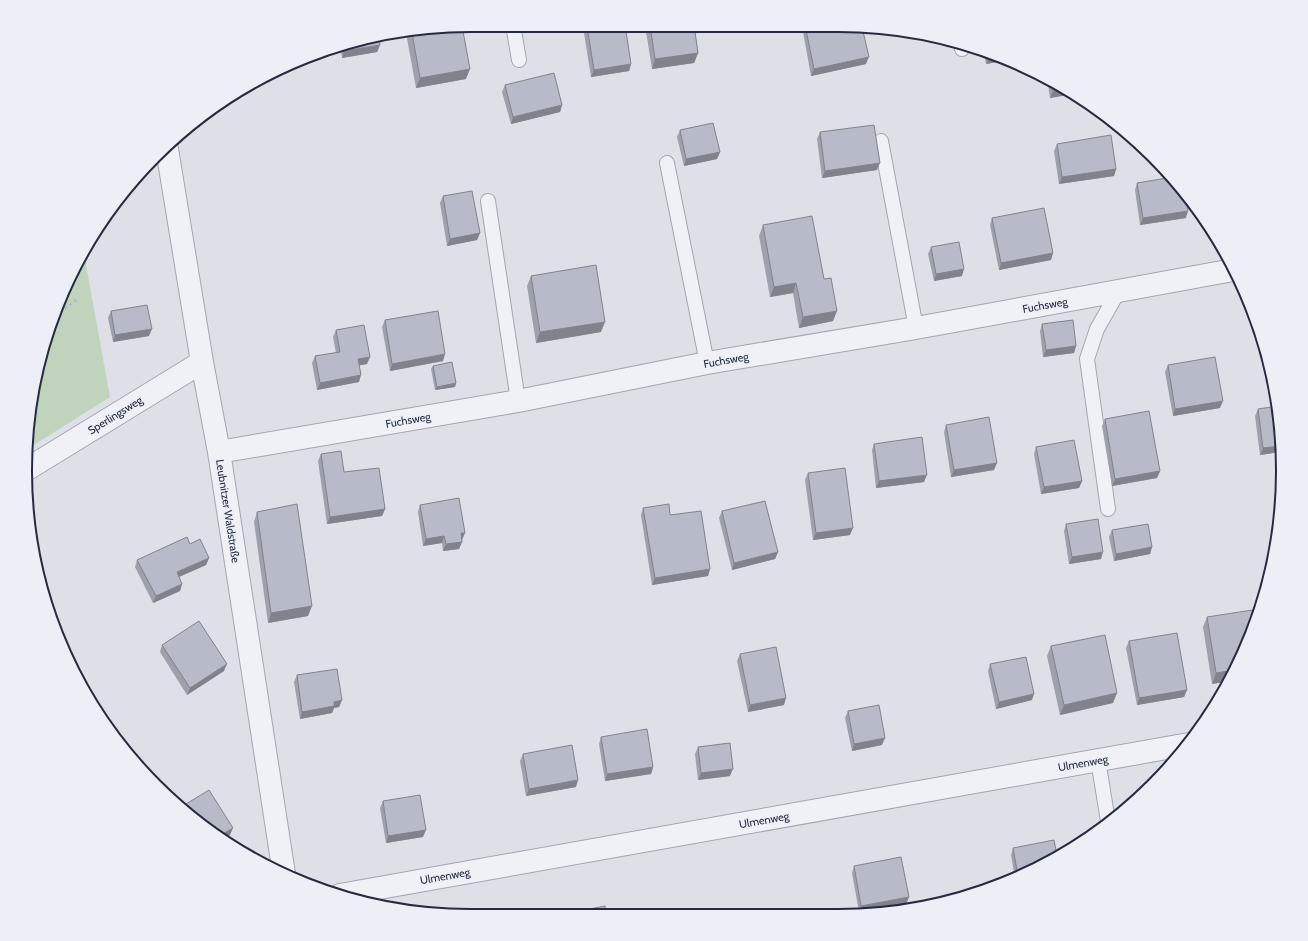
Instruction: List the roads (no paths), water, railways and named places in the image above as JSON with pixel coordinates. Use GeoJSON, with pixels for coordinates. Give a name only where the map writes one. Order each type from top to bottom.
{"type":"FeatureCollection","features":[{"type":"Feature","properties":{"kind":"street","name":"Leubnitzer Waldstraße"},"geometry":{"type":"LineString","coordinates":[[168,153],[202,362],[219,452],[283,867]]}},
{"type":"Feature","properties":{"kind":"street","name":"Fuchsweg"},"geometry":{"type":"LineString","coordinates":[[219,452],[518,401],[707,363],[916,328],[1228,271]]}},
{"type":"Feature","properties":{"kind":"street","name":"Sperlingsweg"},"geometry":{"type":"LineString","coordinates":[[32,466],[202,362]]}},
{"type":"Feature","properties":{"kind":"street","name":"Ulmenweg"},"geometry":{"type":"LineString","coordinates":[[353,893],[1178,746]]}},
{"type":"Feature","properties":{"kind":"lane"},"geometry":{"type":"LineString","coordinates":[[514,32],[519,60]]}},
{"type":"Feature","properties":{"kind":"lane"},"geometry":{"type":"LineString","coordinates":[[881,141],[916,328]]}},
{"type":"Feature","properties":{"kind":"lane"},"geometry":{"type":"LineString","coordinates":[[667,163],[707,363]]}},
{"type":"Feature","properties":{"kind":"lane"},"geometry":{"type":"LineString","coordinates":[[488,201],[518,401]]}},
{"type":"Feature","properties":{"kind":"lane"},"geometry":{"type":"LineString","coordinates":[[1108,509],[1088,359],[1097,329],[1118,292]]}},
{"type":"Feature","properties":{"kind":"lane"},"geometry":{"type":"LineString","coordinates":[[1098,760],[1107,816]]}}]}
